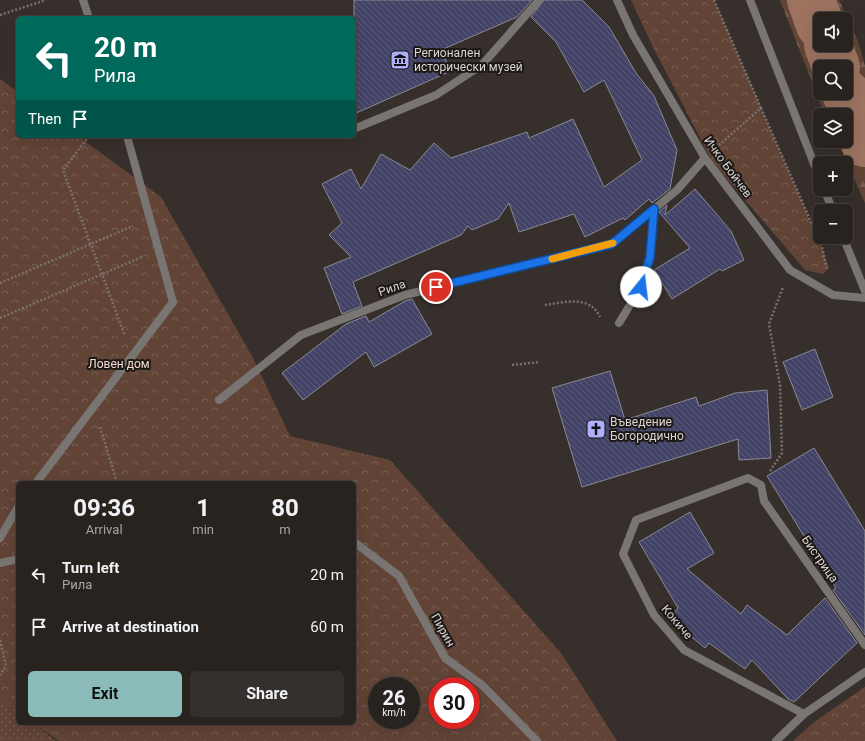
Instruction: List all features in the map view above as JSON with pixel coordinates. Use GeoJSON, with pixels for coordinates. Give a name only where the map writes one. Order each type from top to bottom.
{"type":"FeatureCollection","features":[{"type":"Feature","properties":{"kind":"street"},"geometry":{"type":"LineString","coordinates":[[83,0],[88,16]]}},
{"type":"Feature","properties":{"kind":"street"},"geometry":{"type":"LineString","coordinates":[[356,128],[436,95],[482,65],[539,0]]}},
{"type":"Feature","properties":{"kind":"street","name":"Ичко Бойчев"},"geometry":{"type":"LineString","coordinates":[[617,0],[632,35],[705,158],[790,270],[833,295],[865,298]]}},
{"type":"Feature","properties":{"kind":"street"},"geometry":{"type":"LineString","coordinates":[[750,0],[813,161]]}},
{"type":"Feature","properties":{"kind":"street"},"geometry":{"type":"LineString","coordinates":[[37,481],[173,302],[128,138]]}},
{"type":"Feature","properties":{"kind":"street","name":"Рила"},"geometry":{"type":"LineString","coordinates":[[219,400],[301,335],[405,295],[612,244],[677,190],[705,158]]}},
{"type":"Feature","properties":{"kind":"street"},"geometry":{"type":"LineString","coordinates":[[619,323],[641,287],[650,257],[654,209]]}},
{"type":"Feature","properties":{"kind":"street"},"geometry":{"type":"LineString","coordinates":[[846,244],[865,291]]}},
{"type":"Feature","properties":{"kind":"street","name":"Кокиче"},"geometry":{"type":"LineString","coordinates":[[760,485],[748,478],[636,520],[623,554],[654,615],[684,650],[804,714]]}},
{"type":"Feature","properties":{"kind":"street","name":"Бистрица"},"geometry":{"type":"LineString","coordinates":[[760,485],[764,501],[865,645]]}},
{"type":"Feature","properties":{"kind":"street"},"geometry":{"type":"LineString","coordinates":[[0,538],[16,510]]}},
{"type":"Feature","properties":{"kind":"street","name":"Пирин"},"geometry":{"type":"LineString","coordinates":[[356,544],[399,576],[445,658],[482,685],[537,741]]}},
{"type":"Feature","properties":{"kind":"street"},"geometry":{"type":"LineString","coordinates":[[0,563],[16,559]]}},
{"type":"Feature","properties":{"kind":"street"},"geometry":{"type":"LineString","coordinates":[[776,741],[804,714],[865,672]]}},
{"type":"Feature","properties":{"kind":"path"},"geometry":{"type":"LineString","coordinates":[[0,15],[46,0]]}},
{"type":"Feature","properties":{"kind":"path"},"geometry":{"type":"LineString","coordinates":[[714,0],[822,247],[833,295]]}},
{"type":"Feature","properties":{"kind":"path"},"geometry":{"type":"LineString","coordinates":[[705,158],[760,108]]}},
{"type":"Feature","properties":{"kind":"path"},"geometry":{"type":"LineString","coordinates":[[87,138],[63,170],[132,355]]}},
{"type":"Feature","properties":{"kind":"path"},"geometry":{"type":"LineString","coordinates":[[0,284],[150,219]]}},
{"type":"Feature","properties":{"kind":"path"},"geometry":{"type":"LineString","coordinates":[[0,318],[159,250]]}},
{"type":"Feature","properties":{"kind":"path"},"geometry":{"type":"LineString","coordinates":[[760,485],[782,453],[780,385],[769,324],[790,270]]}},
{"type":"Feature","properties":{"kind":"path"},"geometry":{"type":"LineString","coordinates":[[545,305],[576,301],[590,304],[597,310],[600,317]]}},
{"type":"Feature","properties":{"kind":"path"},"geometry":{"type":"LineString","coordinates":[[512,365],[540,362]]}},
{"type":"Feature","properties":{"kind":"path"},"geometry":{"type":"LineString","coordinates":[[93,406],[116,481]]}},
{"type":"Feature","properties":{"kind":"path"},"geometry":{"type":"LineString","coordinates":[[0,640],[6,666],[0,675]]}},
{"type":"Feature","properties":{"kind":"green space"},"geometry":{"type":"Polygon","coordinates":[[[631,0],[714,0],[813,227],[813,244],[820,244],[822,248],[829,268],[823,274],[805,270],[712,161],[654,49],[631,0]]]}},
{"type":"Feature","properties":{"kind":"green space"},"geometry":{"type":"Polygon","coordinates":[[[780,0],[839,0],[845,12],[813,12],[813,52],[853,52],[853,30],[858,41],[865,66],[865,203],[853,176],[853,156],[844,156],[840,148],[853,148],[853,108],[822,108],[819,100],[853,100],[853,60],[813,60],[813,84],[780,0]]]}},
{"type":"Feature","properties":{"kind":"green space","name":"Ловен дом"},"geometry":{"type":"Polygon","coordinates":[[[0,79],[16,91],[16,138],[81,138],[161,197],[252,356],[290,436],[390,460],[561,653],[617,741],[59,741],[36,725],[356,725],[356,481],[16,481],[16,711],[0,699],[0,79]]]}},
{"type":"Feature","properties":{"kind":"green space"},"geometry":{"type":"Polygon","coordinates":[[[865,687],[865,741],[793,741],[814,722],[865,687]]]}},
{"type":"Feature","properties":{"kind":"green space"},"geometry":{"type":"Polygon","coordinates":[[[0,698],[16,710],[16,725],[36,725],[56,741],[0,741],[0,698]]]}},
{"type":"Feature","properties":{"kind":"building","name":"Регионален исторически музей"},"geometry":{"type":"Polygon","coordinates":[[[354,0],[532,0],[517,17],[441,50],[451,71],[356,113],[356,16],[354,16],[354,0]]]}},
{"type":"Feature","properties":{"kind":"building"},"geometry":{"type":"Polygon","coordinates":[[[544,0],[582,0],[609,27],[636,73],[654,96],[677,150],[670,189],[652,203],[649,199],[625,220],[623,218],[585,237],[574,214],[519,232],[509,203],[498,219],[472,230],[468,226],[461,235],[353,282],[362,306],[342,314],[324,268],[351,257],[329,235],[342,223],[322,184],[351,169],[361,189],[381,154],[410,170],[434,143],[451,158],[527,132],[529,138],[573,119],[604,187],[642,160],[604,80],[584,92],[556,42],[531,17],[544,0]]]}},
{"type":"Feature","properties":{"kind":"building"},"geometry":{"type":"Polygon","coordinates":[[[695,189],[731,231],[744,260],[722,271],[720,269],[672,299],[654,270],[690,248],[659,212],[667,205],[665,215],[695,189]]]}},
{"type":"Feature","properties":{"kind":"building"},"geometry":{"type":"Polygon","coordinates":[[[412,299],[432,334],[374,367],[366,352],[303,400],[282,373],[346,324],[366,316],[369,322],[405,301],[412,299]]]}},
{"type":"Feature","properties":{"kind":"building"},"geometry":{"type":"Polygon","coordinates":[[[815,349],[833,397],[802,410],[783,362],[815,349]]]}},
{"type":"Feature","properties":{"kind":"building"},"geometry":{"type":"Polygon","coordinates":[[[610,371],[625,420],[696,397],[699,406],[735,393],[767,390],[771,458],[739,460],[738,439],[582,487],[552,388],[610,371]]]}},
{"type":"Feature","properties":{"kind":"building"},"geometry":{"type":"Polygon","coordinates":[[[814,448],[865,531],[865,635],[833,590],[836,588],[767,476],[814,448]]]}},
{"type":"Feature","properties":{"kind":"building"},"geometry":{"type":"Polygon","coordinates":[[[690,512],[714,553],[687,569],[741,614],[747,605],[787,635],[825,598],[857,643],[794,702],[788,699],[752,660],[745,669],[709,643],[705,648],[670,619],[678,608],[639,542],[690,512]]]}},
{"type":"Feature","properties":{"kind":"waterway","name":"Бистрица"},"geometry":{"type":"LineString","coordinates":[[811,0],[815,12]]}},
{"type":"Feature","properties":{"kind":"waterway","name":"Бистрица"},"geometry":{"type":"LineString","coordinates":[[831,52],[833,60]]}},
{"type":"Feature","properties":{"kind":"waterway","name":"Бистрица"},"geometry":{"type":"LineString","coordinates":[[849,100],[865,143]]}},
{"type":"Feature","properties":{"kind":"slow traffic"},"geometry":{"type":"LineString","coordinates":[[552,259],[613,243]]}},
{"type":"Feature","properties":{"kind":"place","name":"Регионален исторически музей"},"geometry":{"type":"Point","coordinates":[400,60]}},
{"type":"Feature","properties":{"kind":"place","name":"Въведение Богородично"},"geometry":{"type":"Point","coordinates":[596,429]}},
{"type":"Feature","properties":{"kind":"route"},"geometry":{"type":"LineString","coordinates":[[436,287],[612,244],[654,209],[650,257],[641,287]]}}]}
